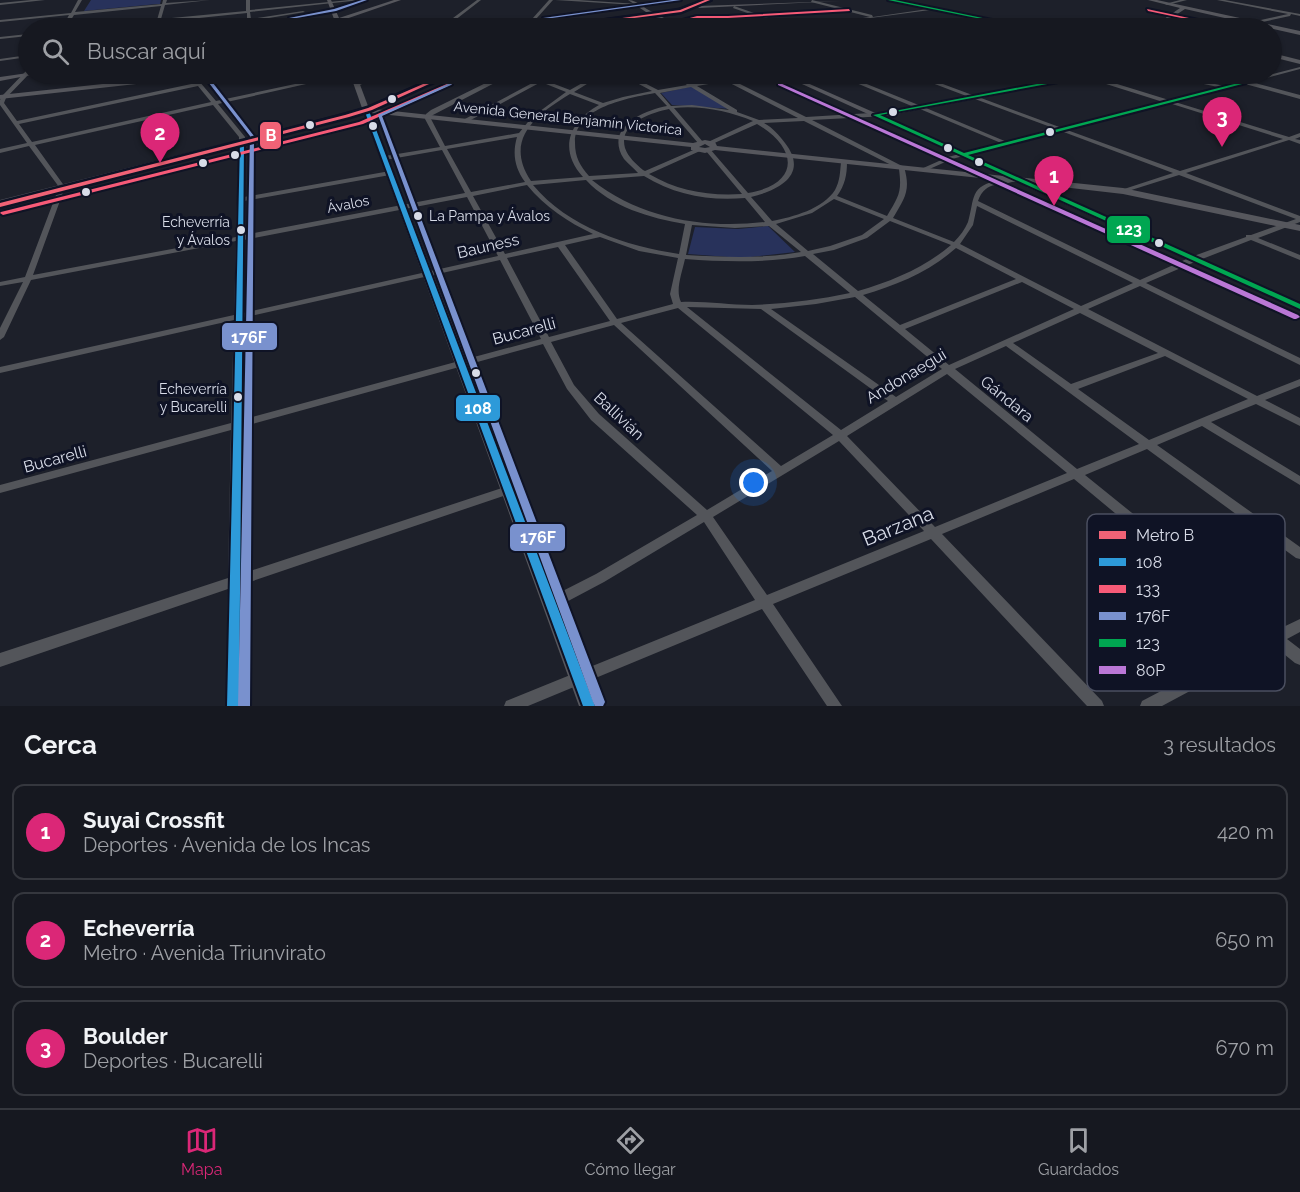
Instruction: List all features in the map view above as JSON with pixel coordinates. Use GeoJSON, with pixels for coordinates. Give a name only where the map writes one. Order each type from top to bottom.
{"type":"FeatureCollection","features":[{"type":"Feature","properties":{"kind":"main road"},"geometry":{"type":"LineString","coordinates":[[344,18],[399,0]]}},
{"type":"Feature","properties":{"kind":"main road"},"geometry":{"type":"LineString","coordinates":[[630,0],[660,18]]}},
{"type":"Feature","properties":{"kind":"main road"},"geometry":{"type":"LineString","coordinates":[[677,12],[709,0]]}},
{"type":"Feature","properties":{"kind":"main road"},"geometry":{"type":"LineString","coordinates":[[631,18],[731,7],[848,0]]}},
{"type":"Feature","properties":{"kind":"main road"},"geometry":{"type":"LineString","coordinates":[[1150,0],[1230,18]]}},
{"type":"Feature","properties":{"kind":"main road"},"geometry":{"type":"LineString","coordinates":[[330,3],[337,18]]}},
{"type":"Feature","properties":{"kind":"main road"},"geometry":{"type":"LineString","coordinates":[[694,6],[731,7]]}},
{"type":"Feature","properties":{"kind":"main road"},"geometry":{"type":"LineString","coordinates":[[1170,18],[1184,8]]}},
{"type":"Feature","properties":{"kind":"main road"},"geometry":{"type":"LineString","coordinates":[[1282,30],[1300,33]]}},
{"type":"Feature","properties":{"kind":"main road"},"geometry":{"type":"LineString","coordinates":[[1282,58],[1300,62]]}},
{"type":"Feature","properties":{"kind":"main road"},"geometry":{"type":"LineString","coordinates":[[0,79],[18,75]]}},
{"type":"Feature","properties":{"kind":"main road"},"geometry":{"type":"LineString","coordinates":[[2,97],[115,84]]}},
{"type":"Feature","properties":{"kind":"main road"},"geometry":{"type":"LineString","coordinates":[[358,84],[589,706]]}},
{"type":"Feature","properties":{"kind":"main road"},"geometry":{"type":"LineString","coordinates":[[0,203],[367,110],[424,84]]}},
{"type":"Feature","properties":{"kind":"main road"},"geometry":{"type":"LineString","coordinates":[[806,84],[1300,307]]}},
{"type":"Feature","properties":{"kind":"main road","name":"Avenida General Benjamín Victorica"},"geometry":{"type":"LineString","coordinates":[[367,110],[923,170],[991,181],[1017,180],[1123,190],[1300,228]]}},
{"type":"Feature","properties":{"kind":"main road"},"geometry":{"type":"LineString","coordinates":[[984,164],[991,181]]}},
{"type":"Feature","properties":{"kind":"main road"},"geometry":{"type":"LineString","coordinates":[[1047,192],[1044,186],[1054,183]]}},
{"type":"Feature","properties":{"kind":"street"},"geometry":{"type":"LineString","coordinates":[[0,4],[43,0]]}},
{"type":"Feature","properties":{"kind":"street"},"geometry":{"type":"LineString","coordinates":[[70,18],[80,0]]}},
{"type":"Feature","properties":{"kind":"street"},"geometry":{"type":"LineString","coordinates":[[31,18],[164,2],[208,0]]}},
{"type":"Feature","properties":{"kind":"street"},"geometry":{"type":"LineString","coordinates":[[248,0],[249,18]]}},
{"type":"Feature","properties":{"kind":"street"},"geometry":{"type":"LineString","coordinates":[[189,18],[359,0]]}},
{"type":"Feature","properties":{"kind":"street"},"geometry":{"type":"LineString","coordinates":[[455,18],[479,0]]}},
{"type":"Feature","properties":{"kind":"street"},"geometry":{"type":"LineString","coordinates":[[535,18],[551,0]]}},
{"type":"Feature","properties":{"kind":"street"},"geometry":{"type":"LineString","coordinates":[[557,0],[636,4]]}},
{"type":"Feature","properties":{"kind":"street"},"geometry":{"type":"LineString","coordinates":[[890,0],[980,18]]}},
{"type":"Feature","properties":{"kind":"street"},"geometry":{"type":"LineString","coordinates":[[1167,4],[1185,0]]}},
{"type":"Feature","properties":{"kind":"street"},"geometry":{"type":"LineString","coordinates":[[1219,0],[1300,14]]}},
{"type":"Feature","properties":{"kind":"street"},"geometry":{"type":"LineString","coordinates":[[160,18],[164,2]]}},
{"type":"Feature","properties":{"kind":"street"},"geometry":{"type":"LineString","coordinates":[[814,2],[880,18]]}},
{"type":"Feature","properties":{"kind":"street"},"geometry":{"type":"LineString","coordinates":[[259,18],[330,3]]}},
{"type":"Feature","properties":{"kind":"street"},"geometry":{"type":"LineString","coordinates":[[731,7],[763,18]]}},
{"type":"Feature","properties":{"kind":"street"},"geometry":{"type":"LineString","coordinates":[[870,18],[936,9]]}},
{"type":"Feature","properties":{"kind":"street"},"geometry":{"type":"LineString","coordinates":[[1276,18],[1294,14]]}},
{"type":"Feature","properties":{"kind":"street"},"geometry":{"type":"LineString","coordinates":[[0,21],[18,19]]}},
{"type":"Feature","properties":{"kind":"street"},"geometry":{"type":"LineString","coordinates":[[0,38],[18,36]]}},
{"type":"Feature","properties":{"kind":"street"},"geometry":{"type":"LineString","coordinates":[[0,60],[18,57]]}},
{"type":"Feature","properties":{"kind":"street"},"geometry":{"type":"LineString","coordinates":[[1282,73],[1300,68]]}},
{"type":"Feature","properties":{"kind":"street"},"geometry":{"type":"LineString","coordinates":[[0,337],[28,279],[62,188],[1,103],[2,97],[18,82]]}},
{"type":"Feature","properties":{"kind":"street"},"geometry":{"type":"LineString","coordinates":[[17,123],[200,84],[242,137],[233,706]]}},
{"type":"Feature","properties":{"kind":"street"},"geometry":{"type":"LineString","coordinates":[[0,151],[301,84]]}},
{"type":"Feature","properties":{"kind":"street"},"geometry":{"type":"LineString","coordinates":[[427,117],[433,111],[487,84]]}},
{"type":"Feature","properties":{"kind":"street"},"geometry":{"type":"LineString","coordinates":[[465,121],[533,84]]}},
{"type":"Feature","properties":{"kind":"street"},"geometry":{"type":"LineString","coordinates":[[551,84],[603,105]]}},
{"type":"Feature","properties":{"kind":"street"},"geometry":{"type":"LineString","coordinates":[[585,84],[540,113],[526,127],[520,135],[517,152],[520,167],[528,183],[558,213],[600,235],[640,248],[682,256],[744,260],[806,253],[855,239],[888,219],[903,193],[902,168],[737,84]]}},
{"type":"Feature","properties":{"kind":"street","name":"Gándara"},"geometry":{"type":"LineString","coordinates":[[642,84],[656,92],[670,107],[770,224],[1124,514]]}},
{"type":"Feature","properties":{"kind":"street"},"geometry":{"type":"LineString","coordinates":[[700,84],[603,105],[587,116],[574,132],[572,153],[578,168],[607,194],[636,208],[689,223],[729,225],[770,224],[814,210],[834,197],[842,185],[844,162]]}},
{"type":"Feature","properties":{"kind":"street"},"geometry":{"type":"LineString","coordinates":[[863,84],[1008,144]]}},
{"type":"Feature","properties":{"kind":"street"},"geometry":{"type":"LineString","coordinates":[[942,84],[1300,219]]}},
{"type":"Feature","properties":{"kind":"street","name":"Ávalos"},"geometry":{"type":"LineString","coordinates":[[0,284],[528,183],[644,174],[756,122],[876,115],[1039,84]]}},
{"type":"Feature","properties":{"kind":"street"},"geometry":{"type":"LineString","coordinates":[[1113,84],[1300,142]]}},
{"type":"Feature","properties":{"kind":"street"},"geometry":{"type":"LineString","coordinates":[[1207,84],[1225,88]]}},
{"type":"Feature","properties":{"kind":"street"},"geometry":{"type":"LineString","coordinates":[[923,170],[935,163],[963,155],[1238,84]]}},
{"type":"Feature","properties":{"kind":"street"},"geometry":{"type":"LineString","coordinates":[[1252,84],[1300,97]]}},
{"type":"Feature","properties":{"kind":"street"},"geometry":{"type":"LineString","coordinates":[[694,85],[756,122],[781,140],[791,156],[790,171],[782,181],[767,190],[746,195],[720,197],[693,194],[670,187],[644,174],[628,158],[622,148],[620,137],[624,128],[632,120],[652,111],[670,107],[709,107],[742,115]]}},
{"type":"Feature","properties":{"kind":"street","name":"Ballivián"},"geometry":{"type":"LineString","coordinates":[[427,117],[578,398],[595,417],[706,516],[835,706]]}},
{"type":"Feature","properties":{"kind":"street"},"geometry":{"type":"LineString","coordinates":[[385,158],[520,135]]}},
{"type":"Feature","properties":{"kind":"street"},"geometry":{"type":"LineString","coordinates":[[1123,190],[1300,135]]}},
{"type":"Feature","properties":{"kind":"street"},"geometry":{"type":"LineString","coordinates":[[240,200],[390,173]]}},
{"type":"Feature","properties":{"kind":"street","name":"Bucarelli"},"geometry":{"type":"LineString","coordinates":[[0,489],[678,305],[762,306],[804,303],[855,294],[907,277],[933,263],[970,225],[979,193],[991,181]]}},
{"type":"Feature","properties":{"kind":"street"},"geometry":{"type":"LineString","coordinates":[[834,197],[954,244],[1300,422]]}},
{"type":"Feature","properties":{"kind":"street"},"geometry":{"type":"LineString","coordinates":[[975,202],[1300,363]]}},
{"type":"Feature","properties":{"kind":"street","name":"Andonaegui"},"geometry":{"type":"LineString","coordinates":[[550,604],[706,516],[947,369],[1194,259],[1300,219]]}},
{"type":"Feature","properties":{"kind":"street"},"geometry":{"type":"LineString","coordinates":[[689,223],[674,294],[678,305],[840,436],[1097,706]]}},
{"type":"Feature","properties":{"kind":"street","name":"Bauness"},"geometry":{"type":"LineString","coordinates":[[0,370],[600,235]]}},
{"type":"Feature","properties":{"kind":"street"},"geometry":{"type":"LineString","coordinates":[[1249,237],[1300,258]]}},
{"type":"Feature","properties":{"kind":"street"},"geometry":{"type":"LineString","coordinates":[[561,245],[615,322],[780,472]]}},
{"type":"Feature","properties":{"kind":"street"},"geometry":{"type":"LineString","coordinates":[[898,329],[1022,279]]}},
{"type":"Feature","properties":{"kind":"street"},"geometry":{"type":"LineString","coordinates":[[762,306],[896,401]]}},
{"type":"Feature","properties":{"kind":"street"},"geometry":{"type":"LineString","coordinates":[[1006,342],[1245,514]]}},
{"type":"Feature","properties":{"kind":"street"},"geometry":{"type":"LineString","coordinates":[[1071,388],[1165,353]]}},
{"type":"Feature","properties":{"kind":"street","name":"Barzana"},"geometry":{"type":"LineString","coordinates":[[511,706],[1300,382]]}},
{"type":"Feature","properties":{"kind":"street"},"geometry":{"type":"LineString","coordinates":[[1203,422],[1300,481]]}},
{"type":"Feature","properties":{"kind":"street"},"geometry":{"type":"LineString","coordinates":[[0,660],[508,490]]}},
{"type":"Feature","properties":{"kind":"street"},"geometry":{"type":"LineString","coordinates":[[1285,543],[1300,554]]}},
{"type":"Feature","properties":{"kind":"street"},"geometry":{"type":"LineString","coordinates":[[1285,634],[1300,625]]}},
{"type":"Feature","properties":{"kind":"street","name":"Gándara"},"geometry":{"type":"LineString","coordinates":[[1285,646],[1300,658]]}},
{"type":"Feature","properties":{"kind":"street"},"geometry":{"type":"LineString","coordinates":[[1147,706],[1176,691]]}},
{"type":"Feature","properties":{"kind":"shaded area"},"geometry":{"type":"Polygon","coordinates":[[[91,0],[161,0],[160,4],[84,11],[91,0]]]}},
{"type":"Feature","properties":{"kind":"shaded area"},"geometry":{"type":"Polygon","coordinates":[[[694,87],[732,109],[672,105],[661,93],[694,87]]]}},
{"type":"Feature","properties":{"kind":"shaded area"},"geometry":{"type":"Polygon","coordinates":[[[768,226],[795,252],[742,258],[688,254],[695,227],[738,229],[768,226]]]}},
{"type":"Feature","properties":{"kind":"metro line","name":"B"},"geometry":{"type":"LineString","coordinates":[[628,18],[681,11],[708,0]]}},
{"type":"Feature","properties":{"kind":"metro line","name":"B"},"geometry":{"type":"LineString","coordinates":[[0,205],[347,116],[370,109],[426,84]]}},
{"type":"Feature","properties":{"kind":"transit line","name":"176F"},"geometry":{"type":"LineString","coordinates":[[291,18],[335,10],[365,0]]}},
{"type":"Feature","properties":{"kind":"transit line","name":"176F"},"geometry":{"type":"LineString","coordinates":[[545,18],[679,0]]}},
{"type":"Feature","properties":{"kind":"transit line","name":"108"},"geometry":{"type":"LineString","coordinates":[[628,18],[677,12],[709,0]]}},
{"type":"Feature","properties":{"kind":"transit line","name":"123"},"geometry":{"type":"LineString","coordinates":[[890,0],[979,18]]}},
{"type":"Feature","properties":{"kind":"transit line","name":"133"},"geometry":{"type":"LineString","coordinates":[[693,18],[849,10]]}},
{"type":"Feature","properties":{"kind":"transit line","name":"133"},"geometry":{"type":"LineString","coordinates":[[1148,10],[1185,18]]}},
{"type":"Feature","properties":{"kind":"transit line","name":"176F"},"geometry":{"type":"LineString","coordinates":[[212,84],[252,136],[244,706]]}},
{"type":"Feature","properties":{"kind":"transit line","name":"108"},"geometry":{"type":"LineString","coordinates":[[233,706],[242,142],[367,110],[424,84]]}},
{"type":"Feature","properties":{"kind":"transit line","name":"133"},"geometry":{"type":"LineString","coordinates":[[3,213],[361,123],[450,84]]}},
{"type":"Feature","properties":{"kind":"transit line","name":"176F"},"geometry":{"type":"LineString","coordinates":[[450,84],[380,115],[599,702]]}},
{"type":"Feature","properties":{"kind":"transit line","name":"80P"},"geometry":{"type":"LineString","coordinates":[[779,84],[1296,317]]}},
{"type":"Feature","properties":{"kind":"transit line","name":"123"},"geometry":{"type":"LineString","coordinates":[[875,115],[1042,84]]}},
{"type":"Feature","properties":{"kind":"transit line","name":"123"},"geometry":{"type":"LineString","coordinates":[[963,155],[1237,84]]}},
{"type":"Feature","properties":{"kind":"transit line","name":"108"},"geometry":{"type":"LineString","coordinates":[[367,110],[589,706]]}},
{"type":"Feature","properties":{"kind":"transit line","name":"123"},"geometry":{"type":"LineString","coordinates":[[875,115],[1300,307]]}},
{"type":"Feature","properties":{"kind":"place","name":"Boulder"},"geometry":{"type":"Point","coordinates":[1222,147]}},
{"type":"Feature","properties":{"kind":"place","name":"Echeverría"},"geometry":{"type":"Point","coordinates":[160,163]}},
{"type":"Feature","properties":{"kind":"place","name":"Suyai Crossfit"},"geometry":{"type":"Point","coordinates":[1054,206]}},
{"type":"Feature","properties":{"kind":"place","name":"La Pampa y Ávalos"},"geometry":{"type":"Point","coordinates":[418,216]}},
{"type":"Feature","properties":{"kind":"place","name":"Echeverría y Ávalos"},"geometry":{"type":"Point","coordinates":[241,230]}},
{"type":"Feature","properties":{"kind":"place","name":"Echeverría y Bucarelli"},"geometry":{"type":"Point","coordinates":[238,397]}}]}
